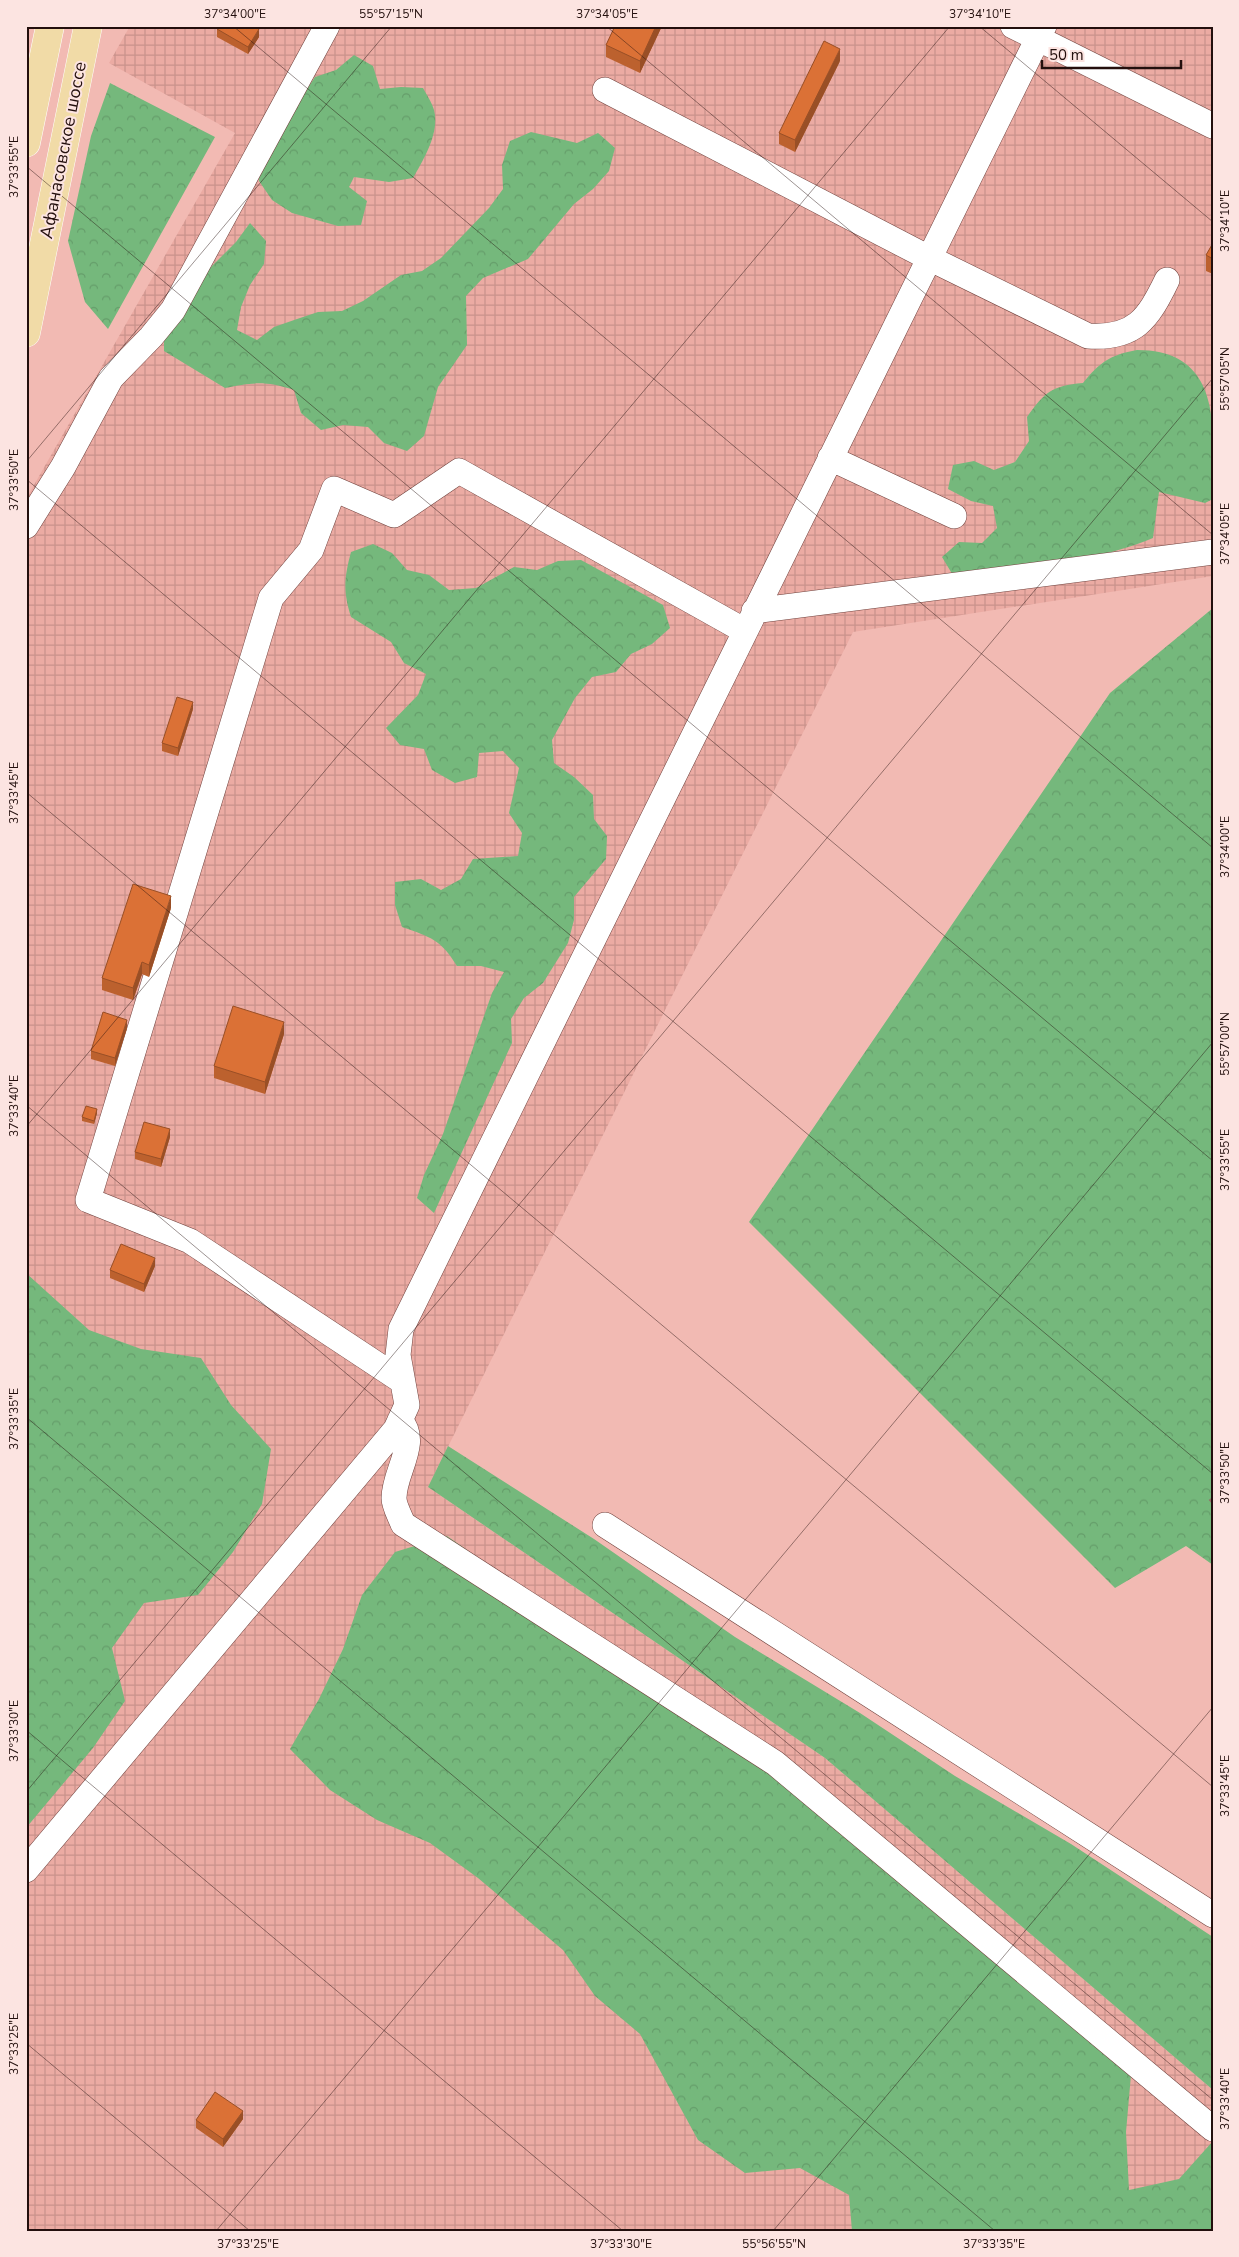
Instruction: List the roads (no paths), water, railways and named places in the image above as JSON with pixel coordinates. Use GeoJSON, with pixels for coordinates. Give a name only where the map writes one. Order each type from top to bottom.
{"type":"FeatureCollection","features":[{"type":"Feature","properties":{"kind":"main road","name":"Афанасовское шоссе"},"geometry":{"type":"LineString","coordinates":[[26,143],[50,26]]}},
{"type":"Feature","properties":{"kind":"main road","name":"Афанасовское шоссе"},"geometry":{"type":"LineString","coordinates":[[26,332],[88,26]]}},
{"type":"Feature","properties":{"kind":"lane"},"geometry":{"type":"LineString","coordinates":[[26,526],[63,467],[111,378],[151,337],[173,310],[326,26]]}},
{"type":"Feature","properties":{"kind":"lane"},"geometry":{"type":"LineString","coordinates":[[1013,26],[1041,32],[1213,126]]}},
{"type":"Feature","properties":{"kind":"lane"},"geometry":{"type":"LineString","coordinates":[[26,1870],[396,1429],[407,1406],[398,1355],[401,1328],[1041,32]]}},
{"type":"Feature","properties":{"kind":"lane"},"geometry":{"type":"LineString","coordinates":[[606,90],[929,258],[1088,336],[1109,337],[1129,330],[1144,318],[1156,303],[1167,280]]}},
{"type":"Feature","properties":{"kind":"lane"},"geometry":{"type":"LineString","coordinates":[[830,458],[954,516]]}},
{"type":"Feature","properties":{"kind":"lane"},"geometry":{"type":"LineString","coordinates":[[402,1381],[190,1241],[88,1200],[271,598],[311,550],[334,489],[394,515],[459,471],[750,621],[1213,552]]}},
{"type":"Feature","properties":{"kind":"lane"},"geometry":{"type":"LineString","coordinates":[[400,1420],[407,1428],[409,1442],[399,1470],[393,1499],[402,1524],[775,1763],[1213,2129]]}},
{"type":"Feature","properties":{"kind":"lane"},"geometry":{"type":"LineString","coordinates":[[605,1525],[1213,1915]]}}]}
